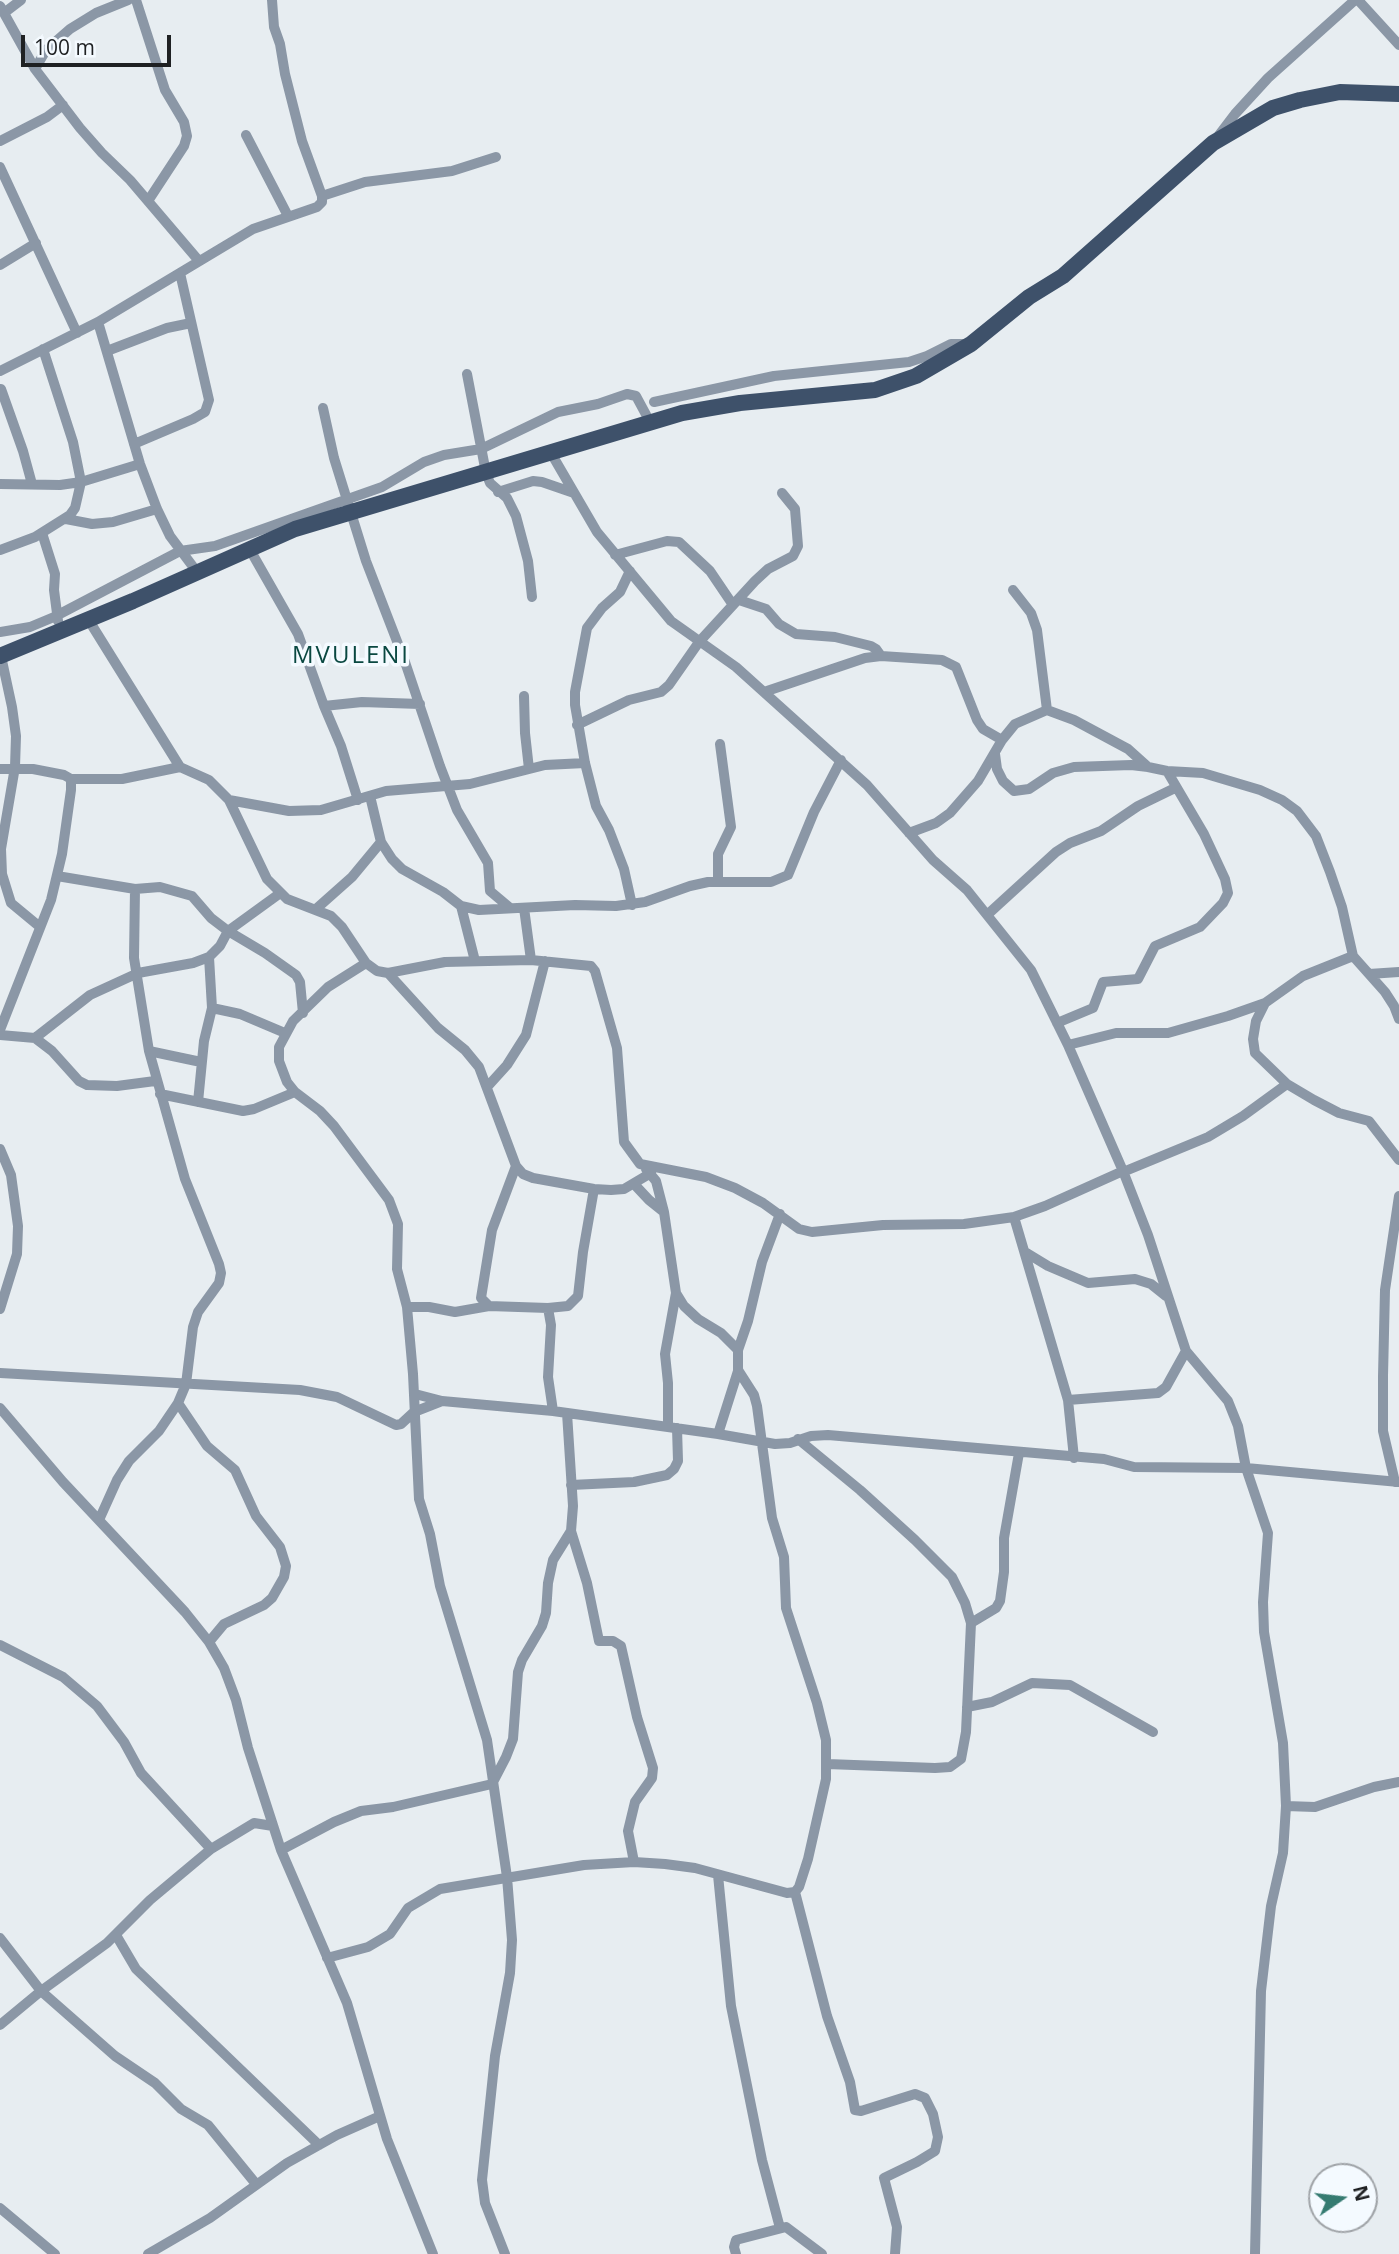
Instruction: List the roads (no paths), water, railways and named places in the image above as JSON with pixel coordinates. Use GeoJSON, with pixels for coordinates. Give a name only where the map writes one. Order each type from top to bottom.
{"type":"FeatureCollection","features":[{"type":"Feature","properties":{"kind":"main road"},"geometry":{"type":"LineString","coordinates":[[0,656],[58,623],[88,619],[198,572],[294,524],[348,506],[486,473],[551,453],[648,417],[740,403],[875,390],[915,376],[971,344],[1029,298],[1063,276],[1213,143],[1273,108],[1340,92],[1399,94]]}},
{"type":"Feature","properties":{"kind":"street"},"geometry":{"type":"LineString","coordinates":[[21,0],[2,10],[35,69],[102,153],[148,201],[199,261]]}},
{"type":"Feature","properties":{"kind":"street"},"geometry":{"type":"LineString","coordinates":[[35,69],[46,50],[70,29],[96,13],[126,0]]}},
{"type":"Feature","properties":{"kind":"street"},"geometry":{"type":"LineString","coordinates":[[136,0],[165,90],[184,122],[187,136],[184,146],[148,201]]}},
{"type":"Feature","properties":{"kind":"street"},"geometry":{"type":"LineString","coordinates":[[0,371],[98,322],[253,229],[317,207],[322,202],[302,141],[285,74],[274,27],[272,0]]}},
{"type":"Feature","properties":{"kind":"street"},"geometry":{"type":"LineString","coordinates":[[1213,143],[1268,78],[1356,0],[1399,45]]}},
{"type":"Feature","properties":{"kind":"street"},"geometry":{"type":"LineString","coordinates":[[0,141],[47,117],[63,105]]}},
{"type":"Feature","properties":{"kind":"street"},"geometry":{"type":"LineString","coordinates":[[246,135],[288,216]]}},
{"type":"Feature","properties":{"kind":"street"},"geometry":{"type":"LineString","coordinates":[[322,196],[365,182],[452,171],[496,157]]}},
{"type":"Feature","properties":{"kind":"street"},"geometry":{"type":"LineString","coordinates":[[0,167],[77,333]]}},
{"type":"Feature","properties":{"kind":"street"},"geometry":{"type":"LineString","coordinates":[[0,265],[36,243]]}},
{"type":"Feature","properties":{"kind":"street"},"geometry":{"type":"LineString","coordinates":[[134,444],[205,412],[209,400],[180,273]]}},
{"type":"Feature","properties":{"kind":"street"},"geometry":{"type":"LineString","coordinates":[[98,322],[140,464],[157,509],[180,551],[198,572]]}},
{"type":"Feature","properties":{"kind":"street"},"geometry":{"type":"LineString","coordinates":[[107,351],[167,328],[191,323]]}},
{"type":"Feature","properties":{"kind":"street"},"geometry":{"type":"LineString","coordinates":[[348,506],[424,462],[444,454],[481,449],[558,412],[598,404],[627,394],[654,402],[774,376],[909,362],[951,344],[971,344]]}},
{"type":"Feature","properties":{"kind":"street"},"geometry":{"type":"LineString","coordinates":[[0,550],[42,533],[66,519],[75,508],[81,482],[73,442],[43,349]]}},
{"type":"Feature","properties":{"kind":"street"},"geometry":{"type":"LineString","coordinates":[[467,374],[486,473],[490,483],[507,498],[516,516],[528,561],[531,597]]}},
{"type":"Feature","properties":{"kind":"street"},"geometry":{"type":"LineString","coordinates":[[1,389],[32,484]]}},
{"type":"Feature","properties":{"kind":"street"},"geometry":{"type":"LineString","coordinates":[[636,396],[648,417]]}},
{"type":"Feature","properties":{"kind":"street"},"geometry":{"type":"LineString","coordinates":[[648,417],[654,402]]}},
{"type":"Feature","properties":{"kind":"street"},"geometry":{"type":"LineString","coordinates":[[323,408],[330,446],[366,561],[420,704],[447,785],[457,810],[488,863],[490,891],[509,907]]}},
{"type":"Feature","properties":{"kind":"street"},"geometry":{"type":"LineString","coordinates":[[551,453],[597,532],[671,621],[719,653],[867,785],[933,860],[967,890],[1031,970],[1068,1045],[1123,1172],[1186,1351],[1228,1401],[1238,1426],[1246,1468],[1268,1533],[1263,1602],[1264,1632],[1283,1744],[1286,1806],[1283,1853],[1270,1906],[1261,1991],[1255,2254]]}},
{"type":"Feature","properties":{"kind":"street"},"geometry":{"type":"LineString","coordinates":[[0,484],[60,485],[81,482],[140,464]]}},
{"type":"Feature","properties":{"kind":"street"},"geometry":{"type":"LineString","coordinates":[[498,492],[533,481],[574,493]]}},
{"type":"Feature","properties":{"kind":"street"},"geometry":{"type":"LineString","coordinates":[[577,725],[629,700],[661,692],[669,685],[699,642],[736,602],[768,569],[797,551],[796,509],[782,493]]}},
{"type":"Feature","properties":{"kind":"street"},"geometry":{"type":"LineString","coordinates":[[66,519],[92,524],[113,522],[157,509]]}},
{"type":"Feature","properties":{"kind":"street"},"geometry":{"type":"LineString","coordinates":[[0,632],[58,623],[180,551],[215,546],[294,524]]}},
{"type":"Feature","properties":{"kind":"street"},"geometry":{"type":"LineString","coordinates":[[42,533],[55,574],[58,623]]}},
{"type":"Feature","properties":{"kind":"street"},"geometry":{"type":"LineString","coordinates":[[615,555],[667,541],[679,542],[736,602],[758,605],[779,624],[796,634],[835,638],[871,646],[877,649],[881,656]]}},
{"type":"Feature","properties":{"kind":"street"},"geometry":{"type":"LineString","coordinates":[[249,548],[298,634],[341,746],[358,800]]}},
{"type":"Feature","properties":{"kind":"street"},"geometry":{"type":"LineString","coordinates":[[630,571],[620,592],[602,608],[587,628],[575,692],[577,725],[596,806],[624,869],[632,905]]}},
{"type":"Feature","properties":{"kind":"street"},"geometry":{"type":"LineString","coordinates":[[1013,590],[1031,613],[1037,630],[1047,710]]}},
{"type":"Feature","properties":{"kind":"street"},"geometry":{"type":"LineString","coordinates":[[88,619],[180,767],[209,780],[229,800],[267,880],[287,899],[331,916],[342,927],[366,963],[377,971],[388,973],[430,964],[531,960],[584,964],[595,971],[617,1048],[624,1142],[640,1164],[651,1172],[664,1212],[676,1293],[665,1354],[678,1461],[667,1475],[634,1482],[572,1485]]}},
{"type":"Feature","properties":{"kind":"street"},"geometry":{"type":"LineString","coordinates":[[0,656],[16,736],[15,768],[0,849],[4,884],[11,902],[40,927]]}},
{"type":"Feature","properties":{"kind":"street"},"geometry":{"type":"LineString","coordinates":[[765,692],[866,658],[881,656],[942,660],[956,667],[983,729],[1002,740]]}},
{"type":"Feature","properties":{"kind":"street"},"geometry":{"type":"LineString","coordinates":[[524,696],[529,769]]}},
{"type":"Feature","properties":{"kind":"street"},"geometry":{"type":"LineString","coordinates":[[324,706],[362,702],[420,704]]}},
{"type":"Feature","properties":{"kind":"street"},"geometry":{"type":"LineString","coordinates":[[909,833],[936,823],[950,813],[978,781],[1002,740],[1015,724],[1047,710],[1074,720],[1128,749],[1148,766]]}},
{"type":"Feature","properties":{"kind":"street"},"geometry":{"type":"LineString","coordinates":[[718,882],[718,854],[731,827],[720,744]]}},
{"type":"Feature","properties":{"kind":"street"},"geometry":{"type":"LineString","coordinates":[[994,753],[1003,781],[1014,791],[1029,789],[1053,773],[1074,767],[1131,765],[1203,773],[1260,790],[1282,800],[1297,811],[1315,836],[1342,907],[1353,956],[1394,1006],[1399,1018]]}},
{"type":"Feature","properties":{"kind":"street"},"geometry":{"type":"LineString","coordinates":[[370,796],[381,842],[402,869],[443,892],[461,906],[479,911],[509,907],[632,905],[690,886],[718,882],[771,882],[788,875],[814,812],[841,760]]}},
{"type":"Feature","properties":{"kind":"street"},"geometry":{"type":"LineString","coordinates":[[229,800],[301,811],[321,810],[401,789],[470,784],[529,769],[585,763]]}},
{"type":"Feature","properties":{"kind":"street"},"geometry":{"type":"LineString","coordinates":[[0,769],[15,768],[64,775],[71,779],[122,779],[180,767]]}},
{"type":"Feature","properties":{"kind":"street"},"geometry":{"type":"LineString","coordinates":[[1057,1023],[1093,1008],[1103,982],[1138,979],[1155,946],[1200,927],[1223,903],[1228,893],[1225,879],[1204,834],[1167,771]]}},
{"type":"Feature","properties":{"kind":"street"},"geometry":{"type":"LineString","coordinates":[[0,1030],[51,900],[64,843],[71,779]]}},
{"type":"Feature","properties":{"kind":"street"},"geometry":{"type":"LineString","coordinates":[[987,915],[1056,852],[1070,843],[1101,831],[1138,806],[1175,788]]}},
{"type":"Feature","properties":{"kind":"street"},"geometry":{"type":"LineString","coordinates":[[316,909],[352,877],[381,842]]}},
{"type":"Feature","properties":{"kind":"street"},"geometry":{"type":"LineString","coordinates":[[57,876],[135,889],[160,887],[192,897],[211,918],[296,975],[300,982],[303,1013]]}},
{"type":"Feature","properties":{"kind":"street"},"geometry":{"type":"LineString","coordinates":[[99,1520],[129,1461],[159,1431],[178,1403],[187,1384],[193,1327],[198,1312],[219,1283],[221,1273],[186,1179],[155,1080],[134,958],[135,889]]}},
{"type":"Feature","properties":{"kind":"street"},"geometry":{"type":"LineString","coordinates":[[35,1038],[90,995],[138,973],[193,963],[209,957],[220,946],[228,930],[279,894]]}},
{"type":"Feature","properties":{"kind":"street"},"geometry":{"type":"LineString","coordinates":[[461,906],[475,961]]}},
{"type":"Feature","properties":{"kind":"street"},"geometry":{"type":"LineString","coordinates":[[524,908],[531,960]]}},
{"type":"Feature","properties":{"kind":"street"},"geometry":{"type":"LineString","coordinates":[[468,930],[479,911]]}},
{"type":"Feature","properties":{"kind":"street"},"geometry":{"type":"LineString","coordinates":[[1068,1045],[1116,1033],[1168,1033],[1265,1003],[1303,976],[1353,956]]}},
{"type":"Feature","properties":{"kind":"street"},"geometry":{"type":"LineString","coordinates":[[198,1102],[201,1062],[212,1008],[209,957]]}},
{"type":"Feature","properties":{"kind":"street"},"geometry":{"type":"LineString","coordinates":[[488,1086],[507,1065],[526,1035],[545,961]]}},
{"type":"Feature","properties":{"kind":"street"},"geometry":{"type":"LineString","coordinates":[[366,963],[328,987],[285,1033],[279,1047],[279,1061],[295,1092],[320,1111],[334,1126],[389,1200],[398,1224],[397,1269],[407,1307],[415,1394],[417,1483],[421,1510],[430,1534],[440,1586],[487,1740],[507,1877],[512,1940],[510,1973],[495,2056],[482,2180],[485,2203],[505,2254]]}},
{"type":"Feature","properties":{"kind":"street"},"geometry":{"type":"LineString","coordinates":[[1369,974],[1399,972]]}},
{"type":"Feature","properties":{"kind":"street"},"geometry":{"type":"LineString","coordinates":[[388,973],[438,1028],[465,1050],[479,1066],[516,1166],[523,1174],[594,1189],[624,1189],[651,1172]]}},
{"type":"Feature","properties":{"kind":"street"},"geometry":{"type":"LineString","coordinates":[[1265,1003],[1256,1021],[1253,1047],[1255,1053],[1287,1084],[1339,1113],[1370,1121],[1399,1160]]}},
{"type":"Feature","properties":{"kind":"street"},"geometry":{"type":"LineString","coordinates":[[212,1008],[240,1014],[285,1033]]}},
{"type":"Feature","properties":{"kind":"street"},"geometry":{"type":"LineString","coordinates":[[0,1035],[35,1038],[52,1051],[79,1081],[87,1085],[117,1086],[155,1080]]}},
{"type":"Feature","properties":{"kind":"street"},"geometry":{"type":"LineString","coordinates":[[149,1051],[201,1062]]}},
{"type":"Feature","properties":{"kind":"street"},"geometry":{"type":"LineString","coordinates":[[640,1164],[716,1181],[735,1188],[780,1214],[799,1229],[812,1232],[883,1225],[964,1224],[1014,1217],[1045,1206],[1208,1137],[1287,1084]]}},
{"type":"Feature","properties":{"kind":"street"},"geometry":{"type":"LineString","coordinates":[[160,1094],[243,1111],[295,1092]]}},
{"type":"Feature","properties":{"kind":"street"},"geometry":{"type":"LineString","coordinates":[[0,1149],[15,1190],[18,1226],[17,1254],[0,1308]]}},
{"type":"Feature","properties":{"kind":"street"},"geometry":{"type":"LineString","coordinates":[[479,1303],[492,1230],[516,1166]]}},
{"type":"Feature","properties":{"kind":"street"},"geometry":{"type":"LineString","coordinates":[[634,1184],[664,1212]]}},
{"type":"Feature","properties":{"kind":"street"},"geometry":{"type":"LineString","coordinates":[[407,1307],[455,1311],[479,1303],[489,1306],[548,1308],[568,1306],[578,1296],[594,1189]]}},
{"type":"Feature","properties":{"kind":"street"},"geometry":{"type":"LineString","coordinates":[[415,1394],[442,1401],[553,1411],[783,1444],[811,1436],[828,1435],[1104,1459],[1133,1467],[1246,1468],[1397,1482],[1383,1431],[1383,1376],[1385,1290],[1399,1196]]}},
{"type":"Feature","properties":{"kind":"street"},"geometry":{"type":"LineString","coordinates":[[718,1434],[738,1370],[738,1350],[762,1262],[780,1214]]}},
{"type":"Feature","properties":{"kind":"street"},"geometry":{"type":"LineString","coordinates":[[1014,1217],[1068,1400],[1074,1458]]}},
{"type":"Feature","properties":{"kind":"street"},"geometry":{"type":"LineString","coordinates":[[1025,1252],[1048,1266],[1088,1283],[1135,1279],[1151,1284],[1162,1291],[1170,1301]]}},
{"type":"Feature","properties":{"kind":"street"},"geometry":{"type":"LineString","coordinates":[[676,1293],[684,1306],[698,1319],[720,1333],[738,1350]]}},
{"type":"Feature","properties":{"kind":"street"},"geometry":{"type":"LineString","coordinates":[[548,1308],[551,1325],[548,1377],[553,1411]]}},
{"type":"Feature","properties":{"kind":"street"},"geometry":{"type":"LineString","coordinates":[[1068,1400],[1158,1393],[1166,1387],[1186,1351]]}},
{"type":"Feature","properties":{"kind":"street"},"geometry":{"type":"LineString","coordinates":[[738,1370],[754,1395],[757,1406],[772,1518],[784,1557],[786,1608],[817,1703],[826,1740],[827,1764],[808,1859],[795,1892],[827,2016],[850,2082],[855,2110],[861,2111],[915,2094],[925,2098],[933,2114],[938,2137],[935,2151],[884,2178],[897,2227],[895,2254]]}},
{"type":"Feature","properties":{"kind":"street"},"geometry":{"type":"LineString","coordinates":[[0,1373],[300,1390],[337,1397],[396,1425],[401,1424],[414,1412],[442,1401]]}},
{"type":"Feature","properties":{"kind":"street"},"geometry":{"type":"LineString","coordinates":[[178,1403],[207,1446],[235,1471],[256,1516],[280,1547],[286,1566],[284,1577],[272,1598],[264,1605],[224,1624],[209,1642]]}},
{"type":"Feature","properties":{"kind":"street"},"geometry":{"type":"LineString","coordinates":[[0,1408],[63,1482],[185,1612],[209,1642],[224,1668],[281,1850],[347,2003],[380,2116],[433,2254]]}},
{"type":"Feature","properties":{"kind":"street"},"geometry":{"type":"LineString","coordinates":[[567,1413],[572,1485],[571,1531],[587,1583],[599,1641],[613,1641],[621,1646],[637,1717],[653,1768],[652,1778],[635,1802],[628,1831],[634,1862]]}},
{"type":"Feature","properties":{"kind":"street"},"geometry":{"type":"LineString","coordinates":[[798,1439],[860,1490],[952,1577],[971,1623],[966,1732],[961,1759],[950,1767],[935,1769],[827,1764]]}},
{"type":"Feature","properties":{"kind":"street"},"geometry":{"type":"LineString","coordinates":[[971,1623],[996,1608],[1000,1601],[1004,1572],[1004,1538],[1019,1453]]}},
{"type":"Feature","properties":{"kind":"street"},"geometry":{"type":"LineString","coordinates":[[281,1850],[361,1811],[393,1807],[492,1784],[513,1739],[518,1672],[542,1626],[554,1560],[571,1531]]}},
{"type":"Feature","properties":{"kind":"street"},"geometry":{"type":"LineString","coordinates":[[0,1645],[63,1676],[97,1706],[124,1742],[141,1773],[211,1849]]}},
{"type":"Feature","properties":{"kind":"street"},"geometry":{"type":"LineString","coordinates":[[967,1707],[1003,1698],[1032,1682],[1070,1685],[1153,1732]]}},
{"type":"Feature","properties":{"kind":"street"},"geometry":{"type":"LineString","coordinates":[[1286,1806],[1315,1807],[1382,1785],[1399,1783]]}},
{"type":"Feature","properties":{"kind":"street"},"geometry":{"type":"LineString","coordinates":[[0,2025],[116,1935],[149,1899],[211,1849],[254,1823],[273,1826]]}},
{"type":"Feature","properties":{"kind":"street"},"geometry":{"type":"LineString","coordinates":[[327,1958],[368,1947],[390,1934],[408,1908],[440,1889],[584,1865],[634,1862],[695,1868],[780,1892],[795,1892]]}},
{"type":"Feature","properties":{"kind":"street"},"geometry":{"type":"LineString","coordinates":[[718,1875],[732,2006],[760,2150],[780,2228]]}},
{"type":"Feature","properties":{"kind":"street"},"geometry":{"type":"LineString","coordinates":[[116,1935],[136,1969],[319,2145]]}},
{"type":"Feature","properties":{"kind":"street"},"geometry":{"type":"LineString","coordinates":[[0,1938],[41,1991],[115,2056],[150,2079],[181,2109],[208,2125],[256,2184]]}},
{"type":"Feature","properties":{"kind":"street"},"geometry":{"type":"LineString","coordinates":[[148,2254],[210,2218],[256,2184],[319,2145],[380,2116]]}},
{"type":"Feature","properties":{"kind":"street"},"geometry":{"type":"LineString","coordinates":[[0,2208],[55,2254]]}},
{"type":"Feature","properties":{"kind":"street"},"geometry":{"type":"LineString","coordinates":[[736,2254],[736,2240],[780,2228],[790,2228],[822,2254]]}},
{"type":"Feature","properties":{"kind":"district","name":"MVULENI"},"geometry":{"type":"Point","coordinates":[351,656]}}]}
